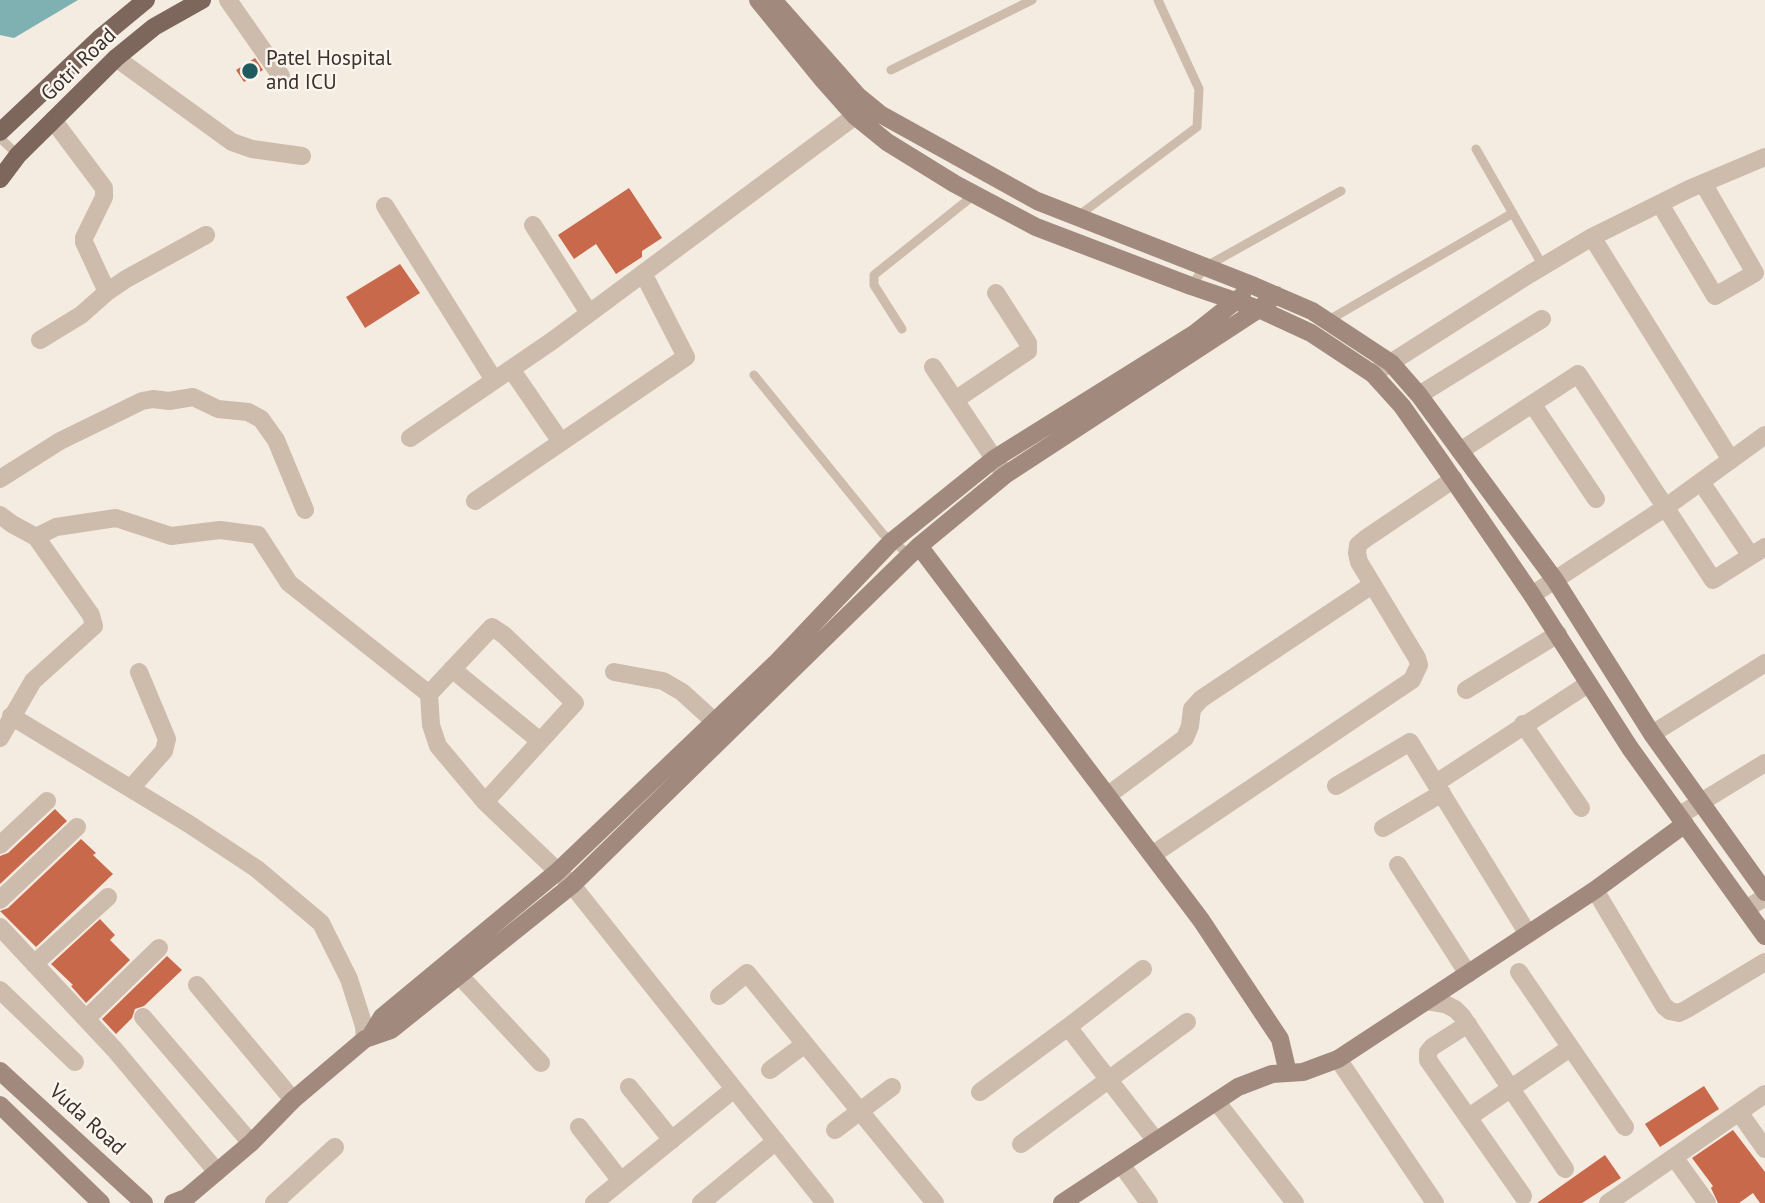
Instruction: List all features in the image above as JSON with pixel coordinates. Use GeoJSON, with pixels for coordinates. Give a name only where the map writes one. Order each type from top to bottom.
{"type":"FeatureCollection","features":[{"type":"Feature","properties":{"kind":"main road","name":"Gotri Road"},"geometry":{"type":"LineString","coordinates":[[0,132],[100,38],[146,0]]}},
{"type":"Feature","properties":{"kind":"main road","name":"Gotri Road"},"geometry":{"type":"LineString","coordinates":[[0,179],[18,155],[116,58],[154,27],[202,0]]}},
{"type":"Feature","properties":{"kind":"street"},"geometry":{"type":"LineString","coordinates":[[228,0],[281,76]]}},
{"type":"Feature","properties":{"kind":"street"},"geometry":{"type":"LineString","coordinates":[[766,1],[858,96],[880,114],[1026,197],[1254,286],[1329,320],[1391,363],[1419,395],[1555,580],[1652,734],[1765,894],[1746,909]]}},
{"type":"Feature","properties":{"kind":"street"},"geometry":{"type":"LineString","coordinates":[[766,1],[823,80],[855,116],[887,142],[974,195],[1036,227],[1259,309],[1311,333],[1373,374],[1402,406],[1454,479],[1558,634],[1630,748],[1765,936]]}},
{"type":"Feature","properties":{"kind":"street"},"geometry":{"type":"LineString","coordinates":[[116,58],[232,142],[252,149],[302,156]]}},
{"type":"Feature","properties":{"kind":"street"},"geometry":{"type":"LineString","coordinates":[[410,438],[512,369],[855,116]]}},
{"type":"Feature","properties":{"kind":"street"},"geometry":{"type":"LineString","coordinates":[[53,120],[104,188],[104,197],[84,242],[107,292]]}},
{"type":"Feature","properties":{"kind":"street"},"geometry":{"type":"LineString","coordinates":[[1373,374],[1592,237],[1703,183],[1765,157]]}},
{"type":"Feature","properties":{"kind":"street"},"geometry":{"type":"LineString","coordinates":[[1660,204],[1715,296],[1755,273],[1703,183]]}},
{"type":"Feature","properties":{"kind":"street"},"geometry":{"type":"LineString","coordinates":[[385,206],[494,380]]}},
{"type":"Feature","properties":{"kind":"street"},"geometry":{"type":"LineString","coordinates":[[533,225],[589,313]]}},
{"type":"Feature","properties":{"kind":"street"},"geometry":{"type":"LineString","coordinates":[[40,340],[82,315],[126,279],[206,235]]}},
{"type":"Feature","properties":{"kind":"street"},"geometry":{"type":"LineString","coordinates":[[1592,237],[1731,460]]}},
{"type":"Feature","properties":{"kind":"street"},"geometry":{"type":"LineString","coordinates":[[475,500],[686,357],[643,273]]}},
{"type":"Feature","properties":{"kind":"street"},"geometry":{"type":"LineString","coordinates":[[180,1201],[251,1143],[293,1100],[361,1043],[382,1017],[557,872],[778,661],[891,542],[994,459],[1194,334],[1254,286]]}},
{"type":"Feature","properties":{"kind":"street"},"geometry":{"type":"LineString","coordinates":[[955,400],[1028,351],[1028,344],[996,293]]}},
{"type":"Feature","properties":{"kind":"street"},"geometry":{"type":"LineString","coordinates":[[361,1043],[391,1030],[572,884],[914,551],[1005,475],[1259,309],[1276,295]]}},
{"type":"Feature","properties":{"kind":"street"},"geometry":{"type":"LineString","coordinates":[[1419,395],[1542,319]]}},
{"type":"Feature","properties":{"kind":"street"},"geometry":{"type":"LineString","coordinates":[[933,367],[1005,475]]}},
{"type":"Feature","properties":{"kind":"street"},"geometry":{"type":"LineString","coordinates":[[512,369],[561,442]]}},
{"type":"Feature","properties":{"kind":"street"},"geometry":{"type":"LineString","coordinates":[[1460,452],[1578,374],[1713,580],[1758,552],[1702,482]]}},
{"type":"Feature","properties":{"kind":"street"},"geometry":{"type":"LineString","coordinates":[[0,479],[60,441],[142,401],[169,401],[193,397],[218,408],[248,412],[261,419],[276,440],[305,510]]}},
{"type":"Feature","properties":{"kind":"street"},"geometry":{"type":"LineString","coordinates":[[1533,405],[1596,499]]}},
{"type":"Feature","properties":{"kind":"street"},"geometry":{"type":"LineString","coordinates":[[1532,595],[1666,507],[1764,438]]}},
{"type":"Feature","properties":{"kind":"street"},"geometry":{"type":"LineString","coordinates":[[1152,855],[1412,680],[1419,665],[1417,658],[1359,562],[1358,545],[1454,479]]}},
{"type":"Feature","properties":{"kind":"street"},"geometry":{"type":"LineString","coordinates":[[0,514],[36,537],[95,623],[92,630],[39,673],[26,689],[5,728],[131,788],[257,869],[321,923],[349,979],[364,1026],[361,1043]]}},
{"type":"Feature","properties":{"kind":"street"},"geometry":{"type":"LineString","coordinates":[[36,537],[56,527],[116,518],[171,536],[220,530],[258,535],[289,583],[429,694]]}},
{"type":"Feature","properties":{"kind":"street"},"geometry":{"type":"LineString","coordinates":[[914,551],[1201,920],[1280,1039],[1288,1073]]}},
{"type":"Feature","properties":{"kind":"street"},"geometry":{"type":"LineString","coordinates":[[1107,796],[1185,738],[1192,709],[1201,699],[1372,584]]}},
{"type":"Feature","properties":{"kind":"street"},"geometry":{"type":"LineString","coordinates":[[485,802],[575,703],[504,635],[492,628],[429,694],[430,725],[438,746],[485,802],[572,884],[825,1203]]}},
{"type":"Feature","properties":{"kind":"street"},"geometry":{"type":"LineString","coordinates":[[1466,690],[1558,634]]}},
{"type":"Feature","properties":{"kind":"street"},"geometry":{"type":"LineString","coordinates":[[1652,734],[1765,663]]}},
{"type":"Feature","properties":{"kind":"street"},"geometry":{"type":"LineString","coordinates":[[452,669],[540,741]]}},
{"type":"Feature","properties":{"kind":"street"},"geometry":{"type":"LineString","coordinates":[[131,788],[164,751],[167,739],[139,672]]}},
{"type":"Feature","properties":{"kind":"street"},"geometry":{"type":"LineString","coordinates":[[614,673],[663,681],[681,692],[715,722]]}},
{"type":"Feature","properties":{"kind":"street"},"geometry":{"type":"LineString","coordinates":[[1383,828],[1523,724],[1588,684]]}},
{"type":"Feature","properties":{"kind":"street"},"geometry":{"type":"LineString","coordinates":[[1523,724],[1581,808]]}},
{"type":"Feature","properties":{"kind":"street"},"geometry":{"type":"LineString","coordinates":[[1336,786],[1410,742],[1528,934]]}},
{"type":"Feature","properties":{"kind":"street"},"geometry":{"type":"LineString","coordinates":[[1062,1203],[1238,1087],[1272,1074],[1303,1072],[1338,1059],[1595,890],[1683,820],[1700,802],[1765,763]]}},
{"type":"Feature","properties":{"kind":"street"},"geometry":{"type":"LineString","coordinates":[[0,845],[47,800]]}},
{"type":"Feature","properties":{"kind":"street"},"geometry":{"type":"LineString","coordinates":[[0,900],[76,827]]}},
{"type":"Feature","properties":{"kind":"street"},"geometry":{"type":"LineString","coordinates":[[1398,865],[1468,974]]}},
{"type":"Feature","properties":{"kind":"street"},"geometry":{"type":"LineString","coordinates":[[1595,890],[1664,1006],[1670,1011],[1679,1013],[1765,962]]}},
{"type":"Feature","properties":{"kind":"street"},"geometry":{"type":"LineString","coordinates":[[34,964],[108,897]]}},
{"type":"Feature","properties":{"kind":"street"},"geometry":{"type":"LineString","coordinates":[[0,927],[115,1050],[217,1172]]}},
{"type":"Feature","properties":{"kind":"street"},"geometry":{"type":"LineString","coordinates":[[86,1019],[159,948]]}},
{"type":"Feature","properties":{"kind":"street"},"geometry":{"type":"LineString","coordinates":[[980,1092],[1143,969]]}},
{"type":"Feature","properties":{"kind":"street"},"geometry":{"type":"LineString","coordinates":[[1519,972],[1625,1127]]}},
{"type":"Feature","properties":{"kind":"street"},"geometry":{"type":"LineString","coordinates":[[719,996],[747,974],[935,1203]]}},
{"type":"Feature","properties":{"kind":"street"},"geometry":{"type":"LineString","coordinates":[[459,975],[541,1063]]}},
{"type":"Feature","properties":{"kind":"street"},"geometry":{"type":"LineString","coordinates":[[197,985],[293,1100]]}},
{"type":"Feature","properties":{"kind":"street"},"geometry":{"type":"LineString","coordinates":[[0,990],[75,1062]]}},
{"type":"Feature","properties":{"kind":"street"},"geometry":{"type":"LineString","coordinates":[[1427,1001],[1455,1009],[1468,1024],[1565,1169]]}},
{"type":"Feature","properties":{"kind":"street"},"geometry":{"type":"LineString","coordinates":[[143,1017],[251,1143]]}},
{"type":"Feature","properties":{"kind":"street"},"geometry":{"type":"LineString","coordinates":[[1021,1144],[1187,1022]]}},
{"type":"Feature","properties":{"kind":"street"},"geometry":{"type":"LineString","coordinates":[[1468,1024],[1432,1047],[1428,1052],[1428,1060],[1523,1196]]}},
{"type":"Feature","properties":{"kind":"street"},"geometry":{"type":"LineString","coordinates":[[1068,1027],[1156,1141]]}},
{"type":"Feature","properties":{"kind":"street"},"geometry":{"type":"LineString","coordinates":[[770,1070],[804,1044]]}},
{"type":"Feature","properties":{"kind":"street"},"geometry":{"type":"LineString","coordinates":[[1469,1117],[1570,1048]]}},
{"type":"Feature","properties":{"kind":"street"},"geometry":{"type":"LineString","coordinates":[[1338,1059],[1435,1203]]}},
{"type":"Feature","properties":{"kind":"street","name":"Vuda Road"},"geometry":{"type":"LineString","coordinates":[[0,1071],[144,1203]]}},
{"type":"Feature","properties":{"kind":"street"},"geometry":{"type":"LineString","coordinates":[[629,1087],[672,1140]]}},
{"type":"Feature","properties":{"kind":"street"},"geometry":{"type":"LineString","coordinates":[[835,1130],[892,1087]]}},
{"type":"Feature","properties":{"kind":"street"},"geometry":{"type":"LineString","coordinates":[[594,1203],[734,1089]]}},
{"type":"Feature","properties":{"kind":"street"},"geometry":{"type":"LineString","coordinates":[[1608,1203],[1765,1094]]}},
{"type":"Feature","properties":{"kind":"street"},"geometry":{"type":"LineString","coordinates":[[1216,1101],[1295,1203]]}},
{"type":"Feature","properties":{"kind":"street"},"geometry":{"type":"LineString","coordinates":[[0,1105],[101,1203]]}},
{"type":"Feature","properties":{"kind":"street"},"geometry":{"type":"LineString","coordinates":[[1740,1112],[1765,1149]]}},
{"type":"Feature","properties":{"kind":"street"},"geometry":{"type":"LineString","coordinates":[[579,1127],[621,1181]]}},
{"type":"Feature","properties":{"kind":"street"},"geometry":{"type":"LineString","coordinates":[[701,1203],[776,1141]]}},
{"type":"Feature","properties":{"kind":"street"},"geometry":{"type":"LineString","coordinates":[[274,1203],[335,1147]]}},
{"type":"Feature","properties":{"kind":"street"},"geometry":{"type":"LineString","coordinates":[[1675,1157],[1707,1203]]}},
{"type":"Feature","properties":{"kind":"street"},"geometry":{"type":"LineString","coordinates":[[1121,1164],[1149,1203]]}},
{"type":"Feature","properties":{"kind":"lane"},"geometry":{"type":"LineString","coordinates":[[891,70],[1032,0]]}},
{"type":"Feature","properties":{"kind":"lane"},"geometry":{"type":"LineString","coordinates":[[1076,217],[1197,127],[1199,89],[1158,0]]}},
{"type":"Feature","properties":{"kind":"lane"},"geometry":{"type":"LineString","coordinates":[[0,138],[18,155]]}},
{"type":"Feature","properties":{"kind":"lane"},"geometry":{"type":"LineString","coordinates":[[1476,149],[1543,266]]}},
{"type":"Feature","properties":{"kind":"lane"},"geometry":{"type":"LineString","coordinates":[[1191,286],[1205,267],[1341,191]]}},
{"type":"Feature","properties":{"kind":"lane"},"geometry":{"type":"LineString","coordinates":[[902,329],[874,285],[874,275],[974,195]]}},
{"type":"Feature","properties":{"kind":"lane"},"geometry":{"type":"LineString","coordinates":[[1329,320],[1513,213]]}},
{"type":"Feature","properties":{"kind":"lane"},"geometry":{"type":"LineString","coordinates":[[754,375],[891,542],[914,551]]}},
{"type":"Feature","properties":{"kind":"water"},"geometry":{"type":"Polygon","coordinates":[[[0,0],[78,0],[14,38],[0,35],[0,0]]]}},
{"type":"Feature","properties":{"kind":"building"},"geometry":{"type":"Polygon","coordinates":[[[255,58],[263,70],[244,82],[236,70],[255,58]]]}},
{"type":"Feature","properties":{"kind":"building"},"geometry":{"type":"Polygon","coordinates":[[[629,188],[662,238],[642,251],[642,257],[616,274],[596,244],[574,259],[558,235],[629,188]]]}},
{"type":"Feature","properties":{"kind":"building"},"geometry":{"type":"Polygon","coordinates":[[[400,264],[420,293],[365,328],[346,297],[400,264]]]}},
{"type":"Feature","properties":{"kind":"building"},"geometry":{"type":"Polygon","coordinates":[[[55,809],[67,821],[0,884],[0,856],[8,853],[55,809]]]}},
{"type":"Feature","properties":{"kind":"building"},"geometry":{"type":"Polygon","coordinates":[[[81,839],[113,874],[36,947],[0,911],[8,908],[81,839]]]}},
{"type":"Feature","properties":{"kind":"building"},"geometry":{"type":"Polygon","coordinates":[[[100,919],[115,935],[110,940],[130,960],[86,1003],[71,986],[73,985],[51,964],[100,919]]]}},
{"type":"Feature","properties":{"kind":"building"},"geometry":{"type":"Polygon","coordinates":[[[167,956],[182,970],[144,1006],[135,1009],[132,1018],[116,1034],[102,1019],[167,956]]]}},
{"type":"Feature","properties":{"kind":"building"},"geometry":{"type":"Polygon","coordinates":[[[1704,1086],[1719,1109],[1660,1147],[1645,1124],[1704,1086]]]}},
{"type":"Feature","properties":{"kind":"building"},"geometry":{"type":"Polygon","coordinates":[[[1733,1130],[1765,1172],[1765,1203],[1760,1203],[1753,1193],[1739,1203],[1718,1203],[1711,1188],[1713,1186],[1692,1158],[1733,1130]]]}},
{"type":"Feature","properties":{"kind":"building"},"geometry":{"type":"Polygon","coordinates":[[[1605,1155],[1621,1178],[1582,1203],[1537,1203],[1605,1155]]]}},
{"type":"Feature","properties":{"kind":"place","name":"Patel Hospital and ICU"},"geometry":{"type":"Point","coordinates":[250,71]}}]}
